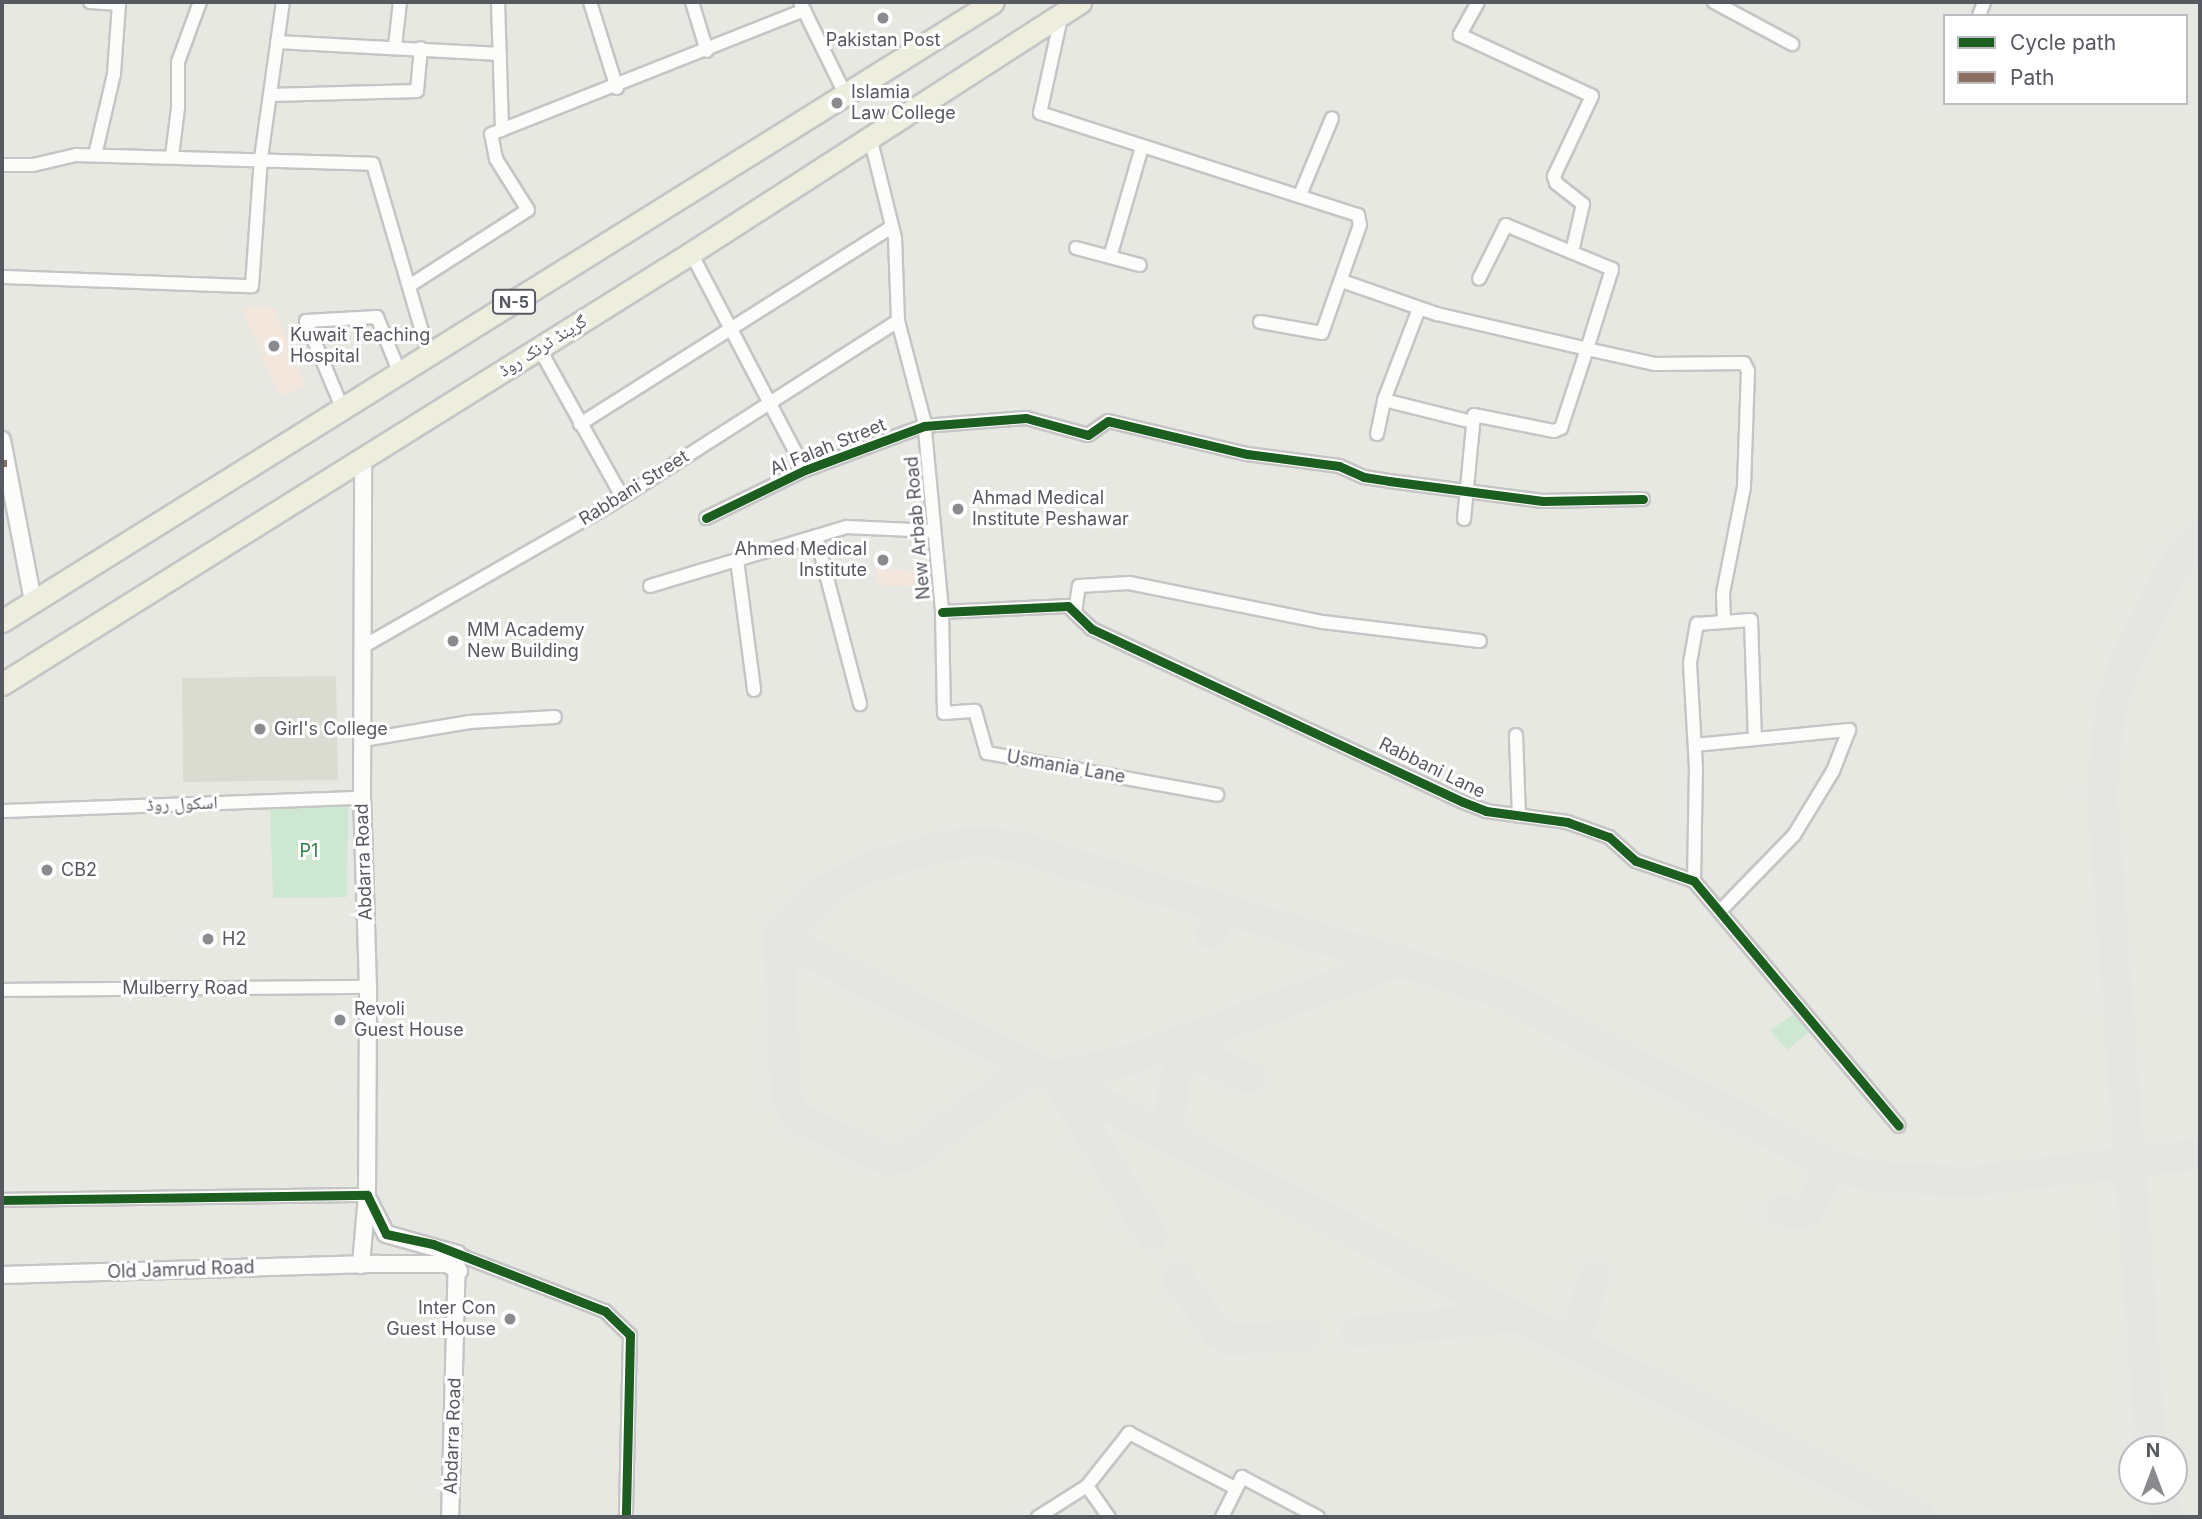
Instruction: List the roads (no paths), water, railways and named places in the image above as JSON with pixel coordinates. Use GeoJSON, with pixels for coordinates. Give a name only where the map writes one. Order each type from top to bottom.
{"type":"FeatureCollection","features":[{"type":"Feature","properties":{"kind":"highway","name":"N-5"},"geometry":{"type":"LineString","coordinates":[[2,621],[993,2]]}},
{"type":"Feature","properties":{"kind":"highway","name":"گرینڈ ٹرنک روڈ"},"geometry":{"type":"LineString","coordinates":[[2,684],[691,253],[1071,7]]}},
{"type":"Feature","properties":{"kind":"street"},"geometry":{"type":"LineString","coordinates":[[90,2],[119,5],[114,74],[95,155]]}},
{"type":"Feature","properties":{"kind":"street"},"geometry":{"type":"LineString","coordinates":[[172,156],[178,107],[178,62],[200,2]]}},
{"type":"Feature","properties":{"kind":"street"},"geometry":{"type":"LineString","coordinates":[[2,277],[252,286],[261,158],[283,2]]}},
{"type":"Feature","properties":{"kind":"street"},"geometry":{"type":"LineString","coordinates":[[395,46],[400,2]]}},
{"type":"Feature","properties":{"kind":"street"},"geometry":{"type":"LineString","coordinates":[[498,2],[502,130]]}},
{"type":"Feature","properties":{"kind":"street"},"geometry":{"type":"LineString","coordinates":[[590,2],[617,88]]}},
{"type":"Feature","properties":{"kind":"street"},"geometry":{"type":"LineString","coordinates":[[692,2],[707,51]]}},
{"type":"Feature","properties":{"kind":"street"},"geometry":{"type":"LineString","coordinates":[[1478,2],[1460,36],[1591,96],[1555,176],[1556,183],[1584,208],[1572,251]]}},
{"type":"Feature","properties":{"kind":"street"},"geometry":{"type":"LineString","coordinates":[[1714,2],[1792,44]]}},
{"type":"Feature","properties":{"kind":"street"},"geometry":{"type":"LineString","coordinates":[[409,285],[528,210],[496,159],[491,134],[617,88],[707,51],[802,6],[845,94]]}},
{"type":"Feature","properties":{"kind":"street"},"geometry":{"type":"LineString","coordinates":[[1071,7],[1040,113],[1358,215],[1360,225],[1321,334],[1260,322]]}},
{"type":"Feature","properties":{"kind":"street"},"geometry":{"type":"LineString","coordinates":[[277,42],[395,46],[500,54]]}},
{"type":"Feature","properties":{"kind":"street"},"geometry":{"type":"LineString","coordinates":[[270,95],[417,91],[421,48]]}},
{"type":"Feature","properties":{"kind":"street"},"geometry":{"type":"LineString","coordinates":[[1300,195],[1332,118]]}},
{"type":"Feature","properties":{"kind":"street","name":"New Arbab Road"},"geometry":{"type":"LineString","coordinates":[[870,137],[892,227],[898,321],[924,426],[942,612],[944,713]]}},
{"type":"Feature","properties":{"kind":"street"},"geometry":{"type":"LineString","coordinates":[[1110,257],[1142,147]]}},
{"type":"Feature","properties":{"kind":"street"},"geometry":{"type":"LineString","coordinates":[[2,165],[95,155],[261,158],[373,164],[429,356]]}},
{"type":"Feature","properties":{"kind":"street"},"geometry":{"type":"LineString","coordinates":[[1464,519],[1474,415],[1482,414],[1554,430],[1561,428],[1612,269],[1506,225],[1479,279]]}},
{"type":"Feature","properties":{"kind":"street"},"geometry":{"type":"LineString","coordinates":[[580,424],[892,227]]}},
{"type":"Feature","properties":{"kind":"street"},"geometry":{"type":"LineString","coordinates":[[1076,248],[1140,265]]}},
{"type":"Feature","properties":{"kind":"street"},"geometry":{"type":"LineString","coordinates":[[691,253],[734,327],[805,470]]}},
{"type":"Feature","properties":{"kind":"street"},"geometry":{"type":"LineString","coordinates":[[1342,281],[1419,309],[1655,364],[1740,363],[1748,368],[1744,487],[1723,593],[1724,620]]}},
{"type":"Feature","properties":{"kind":"street"},"geometry":{"type":"LineString","coordinates":[[1377,434],[1384,400],[1419,309]]}},
{"type":"Feature","properties":{"kind":"street"},"geometry":{"type":"LineString","coordinates":[[343,410],[306,321],[377,317],[400,374]]}},
{"type":"Feature","properties":{"kind":"street","name":"Rabbani Street"},"geometry":{"type":"LineString","coordinates":[[364,646],[607,507],[621,495],[772,403],[898,321]]}},
{"type":"Feature","properties":{"kind":"street"},"geometry":{"type":"LineString","coordinates":[[539,348],[621,495]]}},
{"type":"Feature","properties":{"kind":"street"},"geometry":{"type":"LineString","coordinates":[[1384,400],[1472,422]]}},
{"type":"Feature","properties":{"kind":"street","name":"Al Falah Street"},"geometry":{"type":"LineString","coordinates":[[706,519],[805,470],[924,426],[1026,418],[1088,435],[1108,421],[1247,454],[1339,466],[1364,477],[1465,490]]}},
{"type":"Feature","properties":{"kind":"street"},"geometry":{"type":"LineString","coordinates":[[2,440],[4,463],[33,601]]}},
{"type":"Feature","properties":{"kind":"street","name":"Abdarra Road"},"geometry":{"type":"LineString","coordinates":[[360,1265],[367,1195],[368,987],[362,798],[363,459]]}},
{"type":"Feature","properties":{"kind":"street"},"geometry":{"type":"LineString","coordinates":[[1465,490],[1543,500],[1643,499]]}},
{"type":"Feature","properties":{"kind":"street"},"geometry":{"type":"LineString","coordinates":[[650,586],[816,536],[866,525],[934,531]]}},
{"type":"Feature","properties":{"kind":"street"},"geometry":{"type":"LineString","coordinates":[[816,536],[860,704]]}},
{"type":"Feature","properties":{"kind":"street"},"geometry":{"type":"LineString","coordinates":[[737,560],[754,690]]}},
{"type":"Feature","properties":{"kind":"street"},"geometry":{"type":"LineString","coordinates":[[1075,613],[1079,586],[1129,583],[1323,622],[1480,641]]}},
{"type":"Feature","properties":{"kind":"street","name":"Rabbani Lane"},"geometry":{"type":"LineString","coordinates":[[942,612],[1068,606],[1091,629],[1463,802],[1486,811],[1567,822],[1609,837],[1636,861],[1694,881],[1899,1126]]}},
{"type":"Feature","properties":{"kind":"street"},"geometry":{"type":"LineString","coordinates":[[1694,881],[1695,745],[1690,663],[1695,626],[1724,620],[1751,620],[1755,738]]}},
{"type":"Feature","properties":{"kind":"street","name":"Usmania Lane"},"geometry":{"type":"LineString","coordinates":[[944,713],[975,711],[987,753],[1217,795]]}},
{"type":"Feature","properties":{"kind":"street"},"geometry":{"type":"LineString","coordinates":[[363,740],[469,722],[555,717]]}},
{"type":"Feature","properties":{"kind":"street"},"geometry":{"type":"LineString","coordinates":[[1695,745],[1849,730],[1833,771],[1794,835],[1721,910]]}},
{"type":"Feature","properties":{"kind":"street"},"geometry":{"type":"LineString","coordinates":[[1516,735],[1519,816]]}},
{"type":"Feature","properties":{"kind":"street","name":"اسکول روڈ"},"geometry":{"type":"LineString","coordinates":[[2,811],[362,798]]}},
{"type":"Feature","properties":{"kind":"street","name":"Mulberry Road"},"geometry":{"type":"LineString","coordinates":[[2,990],[368,987]]}},
{"type":"Feature","properties":{"kind":"street"},"geometry":{"type":"LineString","coordinates":[[2,1200],[367,1195],[386,1234],[385,1253],[378,1264]]}},
{"type":"Feature","properties":{"kind":"street"},"geometry":{"type":"LineString","coordinates":[[362,1248],[386,1234],[457,1254],[605,1311],[630,1335],[626,1517]]}},
{"type":"Feature","properties":{"kind":"street","name":"Abdarra Road"},"geometry":{"type":"LineString","coordinates":[[450,1517],[459,1271],[457,1254]]}},
{"type":"Feature","properties":{"kind":"street","name":"Old Jamrud Road"},"geometry":{"type":"LineString","coordinates":[[2,1275],[378,1264],[447,1264],[459,1271]]}},
{"type":"Feature","properties":{"kind":"street"},"geometry":{"type":"LineString","coordinates":[[1038,1517],[1087,1486],[1129,1433],[1235,1488]]}},
{"type":"Feature","properties":{"kind":"street"},"geometry":{"type":"LineString","coordinates":[[1222,1517],[1242,1478],[1318,1517]]}},
{"type":"Feature","properties":{"kind":"street"},"geometry":{"type":"LineString","coordinates":[[1087,1486],[1109,1517]]}},
{"type":"Feature","properties":{"kind":"place","name":"Pakistan Post"},"geometry":{"type":"Point","coordinates":[883,18]}},
{"type":"Feature","properties":{"kind":"place","name":"Islamia Law College"},"geometry":{"type":"Point","coordinates":[837,103]}},
{"type":"Feature","properties":{"kind":"place","name":"Kuwait Teaching Hospital"},"geometry":{"type":"Point","coordinates":[274,346]}},
{"type":"Feature","properties":{"kind":"place","name":"Ahmad Medical Institute Peshawar"},"geometry":{"type":"Point","coordinates":[958,509]}},
{"type":"Feature","properties":{"kind":"place","name":"Ahmed Medical Institute"},"geometry":{"type":"Point","coordinates":[883,560]}},
{"type":"Feature","properties":{"kind":"place","name":"MM Academy New Building"},"geometry":{"type":"Point","coordinates":[453,641]}},
{"type":"Feature","properties":{"kind":"place","name":"Girl's College"},"geometry":{"type":"Point","coordinates":[260,729]}},
{"type":"Feature","properties":{"kind":"place","name":"CB2"},"geometry":{"type":"Point","coordinates":[47,870]}},
{"type":"Feature","properties":{"kind":"place","name":"H2"},"geometry":{"type":"Point","coordinates":[208,939]}},
{"type":"Feature","properties":{"kind":"place","name":"Revoli Guest House"},"geometry":{"type":"Point","coordinates":[340,1020]}},
{"type":"Feature","properties":{"kind":"place","name":"Inter Con Guest House"},"geometry":{"type":"Point","coordinates":[510,1319]}},
{"type":"Feature","properties":{"kind":"park label","name":"P1"},"geometry":{"type":"Point","coordinates":[309,851]}}]}
